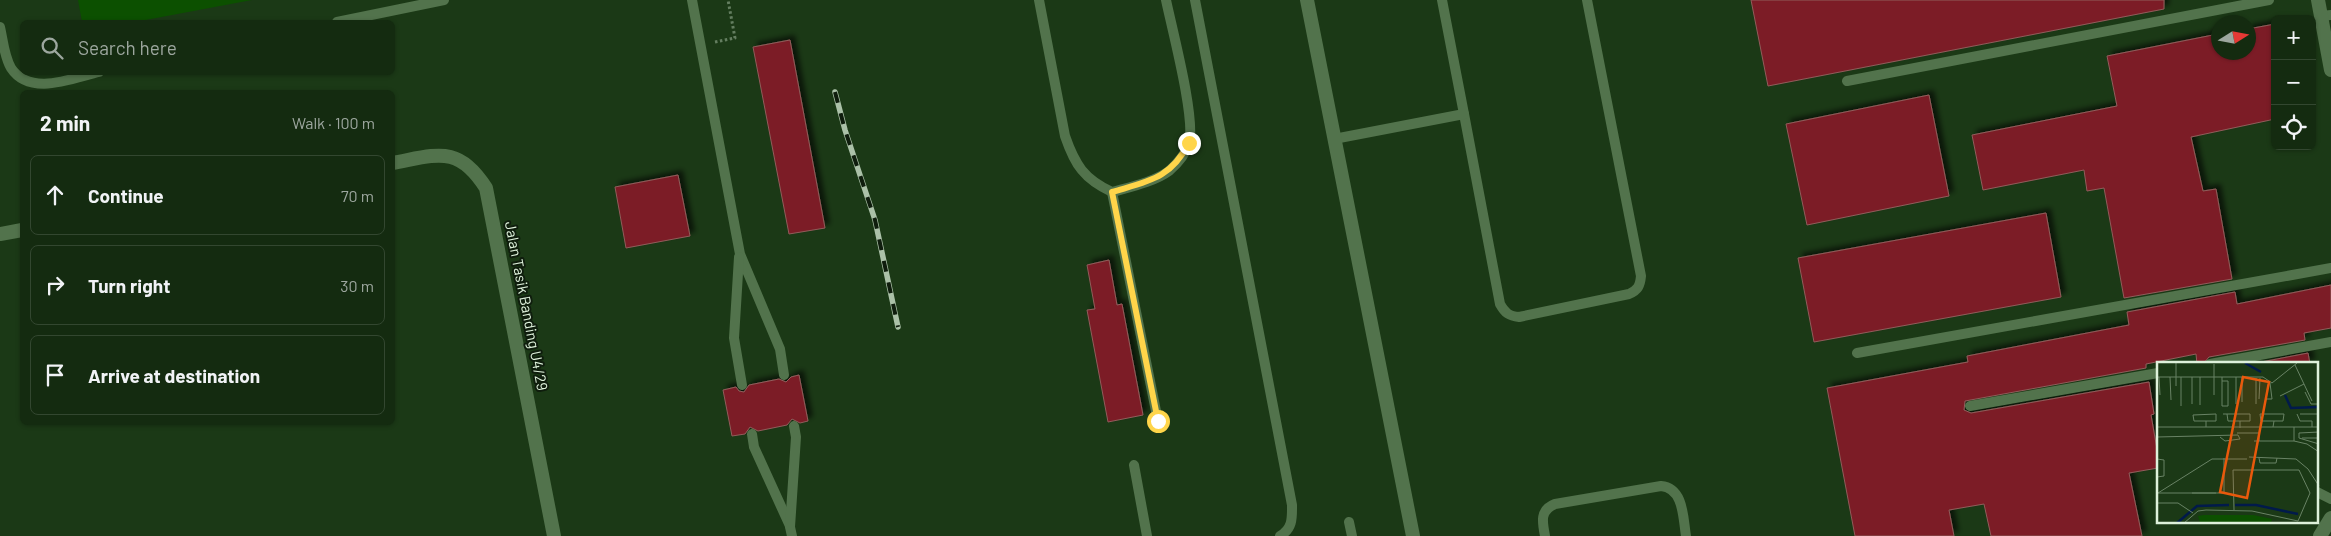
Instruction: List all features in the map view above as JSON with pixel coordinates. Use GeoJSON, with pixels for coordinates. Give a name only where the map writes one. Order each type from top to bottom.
{"type":"FeatureCollection","features":[{"type":"Feature","properties":{"kind":"street"},"geometry":{"type":"LineString","coordinates":[[1307,0],[1413,536]]}},
{"type":"Feature","properties":{"kind":"street"},"geometry":{"type":"LineString","coordinates":[[2318,0],[2326,15],[2331,70]]}},
{"type":"Feature","properties":{"kind":"street","name":"Jalan Tasik Banding U4/29"},"geometry":{"type":"LineString","coordinates":[[395,163],[433,156],[451,156],[465,163],[476,173],[486,188],[554,536]]}},
{"type":"Feature","properties":{"kind":"street"},"geometry":{"type":"LineString","coordinates":[[0,234],[20,230]]}},
{"type":"Feature","properties":{"kind":"street"},"geometry":{"type":"LineString","coordinates":[[2320,536],[2331,518]]}},
{"type":"Feature","properties":{"kind":"lane"},"geometry":{"type":"LineString","coordinates":[[346,20],[441,0]]}},
{"type":"Feature","properties":{"kind":"lane"},"geometry":{"type":"LineString","coordinates":[[692,0],[740,254],[780,349],[784,375]]}},
{"type":"Feature","properties":{"kind":"lane"},"geometry":{"type":"LineString","coordinates":[[1039,0],[1065,136],[1070,152],[1086,177],[1112,192],[1143,182],[1168,171],[1181,159],[1189,143],[1191,121],[1166,0]]}},
{"type":"Feature","properties":{"kind":"lane"},"geometry":{"type":"LineString","coordinates":[[1195,0],[1292,505],[1292,522],[1288,532],[1280,536]]}},
{"type":"Feature","properties":{"kind":"lane"},"geometry":{"type":"LineString","coordinates":[[1442,0],[1500,304],[1504,312],[1511,316],[1519,317],[1629,294],[1636,291],[1640,284],[1641,276],[1587,0]]}},
{"type":"Feature","properties":{"kind":"lane"},"geometry":{"type":"LineString","coordinates":[[1847,81],[2269,0]]}},
{"type":"Feature","properties":{"kind":"lane"},"geometry":{"type":"LineString","coordinates":[[0,26],[5,54],[11,68],[20,77],[30,82],[42,84],[85,75]]}},
{"type":"Feature","properties":{"kind":"lane"},"geometry":{"type":"LineString","coordinates":[[1334,139],[1464,114]]}},
{"type":"Feature","properties":{"kind":"lane"},"geometry":{"type":"LineString","coordinates":[[1112,192],[1158,421]]}},
{"type":"Feature","properties":{"kind":"lane"},"geometry":{"type":"LineString","coordinates":[[740,254],[734,338],[742,385]]}},
{"type":"Feature","properties":{"kind":"lane"},"geometry":{"type":"LineString","coordinates":[[1857,353],[2331,268]]}},
{"type":"Feature","properties":{"kind":"lane"},"geometry":{"type":"LineString","coordinates":[[2221,362],[2331,342]]}},
{"type":"Feature","properties":{"kind":"lane"},"geometry":{"type":"LineString","coordinates":[[1970,406],[2157,373]]}},
{"type":"Feature","properties":{"kind":"lane"},"geometry":{"type":"LineString","coordinates":[[791,531],[796,437],[794,426]]}},
{"type":"Feature","properties":{"kind":"lane"},"geometry":{"type":"LineString","coordinates":[[752,434],[754,447],[791,531]]}},
{"type":"Feature","properties":{"kind":"lane"},"geometry":{"type":"LineString","coordinates":[[1134,465],[1147,536]]}},
{"type":"Feature","properties":{"kind":"lane"},"geometry":{"type":"LineString","coordinates":[[1545,536],[1543,514],[1547,507],[1555,504],[1661,486],[1669,487],[1676,492],[1686,536]]}},
{"type":"Feature","properties":{"kind":"lane"},"geometry":{"type":"LineString","coordinates":[[2318,492],[2331,499]]}},
{"type":"Feature","properties":{"kind":"lane"},"geometry":{"type":"LineString","coordinates":[[1349,522],[1352,536]]}},
{"type":"Feature","properties":{"kind":"path"},"geometry":{"type":"LineString","coordinates":[[728,0],[735,38]]}},
{"type":"Feature","properties":{"kind":"green space"},"geometry":{"type":"Polygon","coordinates":[[[78,0],[252,0],[146,20],[82,20],[78,0]]]}},
{"type":"Feature","properties":{"kind":"building"},"geometry":{"type":"Polygon","coordinates":[[[1751,0],[2164,0],[2164,9],[1768,86],[1751,0]]]}},
{"type":"Feature","properties":{"kind":"building"},"geometry":{"type":"Polygon","coordinates":[[[2271,25],[2271,120],[2191,137],[2203,191],[2216,189],[2232,279],[2124,298],[2104,188],[2087,191],[2084,170],[1983,190],[1972,135],[2117,106],[2107,56],[2211,35],[2211,60],[2256,60],[2256,28],[2271,25]]]}},
{"type":"Feature","properties":{"kind":"building"},"geometry":{"type":"Polygon","coordinates":[[[790,40],[825,228],[789,234],[753,47],[790,40]]]}},
{"type":"Feature","properties":{"kind":"building"},"geometry":{"type":"Polygon","coordinates":[[[1929,95],[1949,196],[1807,225],[1786,124],[1929,95]]]}},
{"type":"Feature","properties":{"kind":"building"},"geometry":{"type":"Polygon","coordinates":[[[678,175],[690,236],[626,248],[615,187],[678,175]]]}},
{"type":"Feature","properties":{"kind":"building"},"geometry":{"type":"Polygon","coordinates":[[[2046,213],[2061,297],[1814,342],[1798,258],[2046,213]]]}},
{"type":"Feature","properties":{"kind":"building"},"geometry":{"type":"Polygon","coordinates":[[[1109,260],[1117,305],[1122,304],[1143,415],[1108,422],[1087,310],[1095,309],[1087,265],[1109,260]]]}},
{"type":"Feature","properties":{"kind":"building"},"geometry":{"type":"Polygon","coordinates":[[[2331,285],[2331,328],[2304,333],[2305,340],[2209,357],[2205,362],[2197,362],[2196,354],[2146,364],[2146,368],[1965,401],[1964,410],[1971,413],[2149,382],[2154,414],[2151,415],[2157,449],[2157,468],[2129,473],[2142,536],[1991,536],[1984,504],[1949,510],[1954,536],[1855,536],[1827,388],[1968,362],[1967,356],[2129,325],[2127,312],[2235,292],[2237,304],[2331,285]]]}},
{"type":"Feature","properties":{"kind":"building"},"geometry":{"type":"Polygon","coordinates":[[[2308,353],[2310,362],[2261,362],[2308,353]]]}},
{"type":"Feature","properties":{"kind":"building"},"geometry":{"type":"Polygon","coordinates":[[[799,375],[808,421],[800,423],[792,419],[787,425],[758,431],[750,427],[745,434],[732,436],[723,390],[736,387],[739,391],[744,392],[749,385],[779,379],[786,382],[791,377],[799,375]]]}},
{"type":"Feature","properties":{"kind":"railway"},"geometry":{"type":"LineString","coordinates":[[835,92],[845,130],[875,220],[898,327]]}},
{"type":"Feature","properties":{"kind":"route"},"geometry":{"type":"LineString","coordinates":[[1158,421],[1112,192],[1143,182],[1168,171],[1181,159],[1189,143]]}}]}
